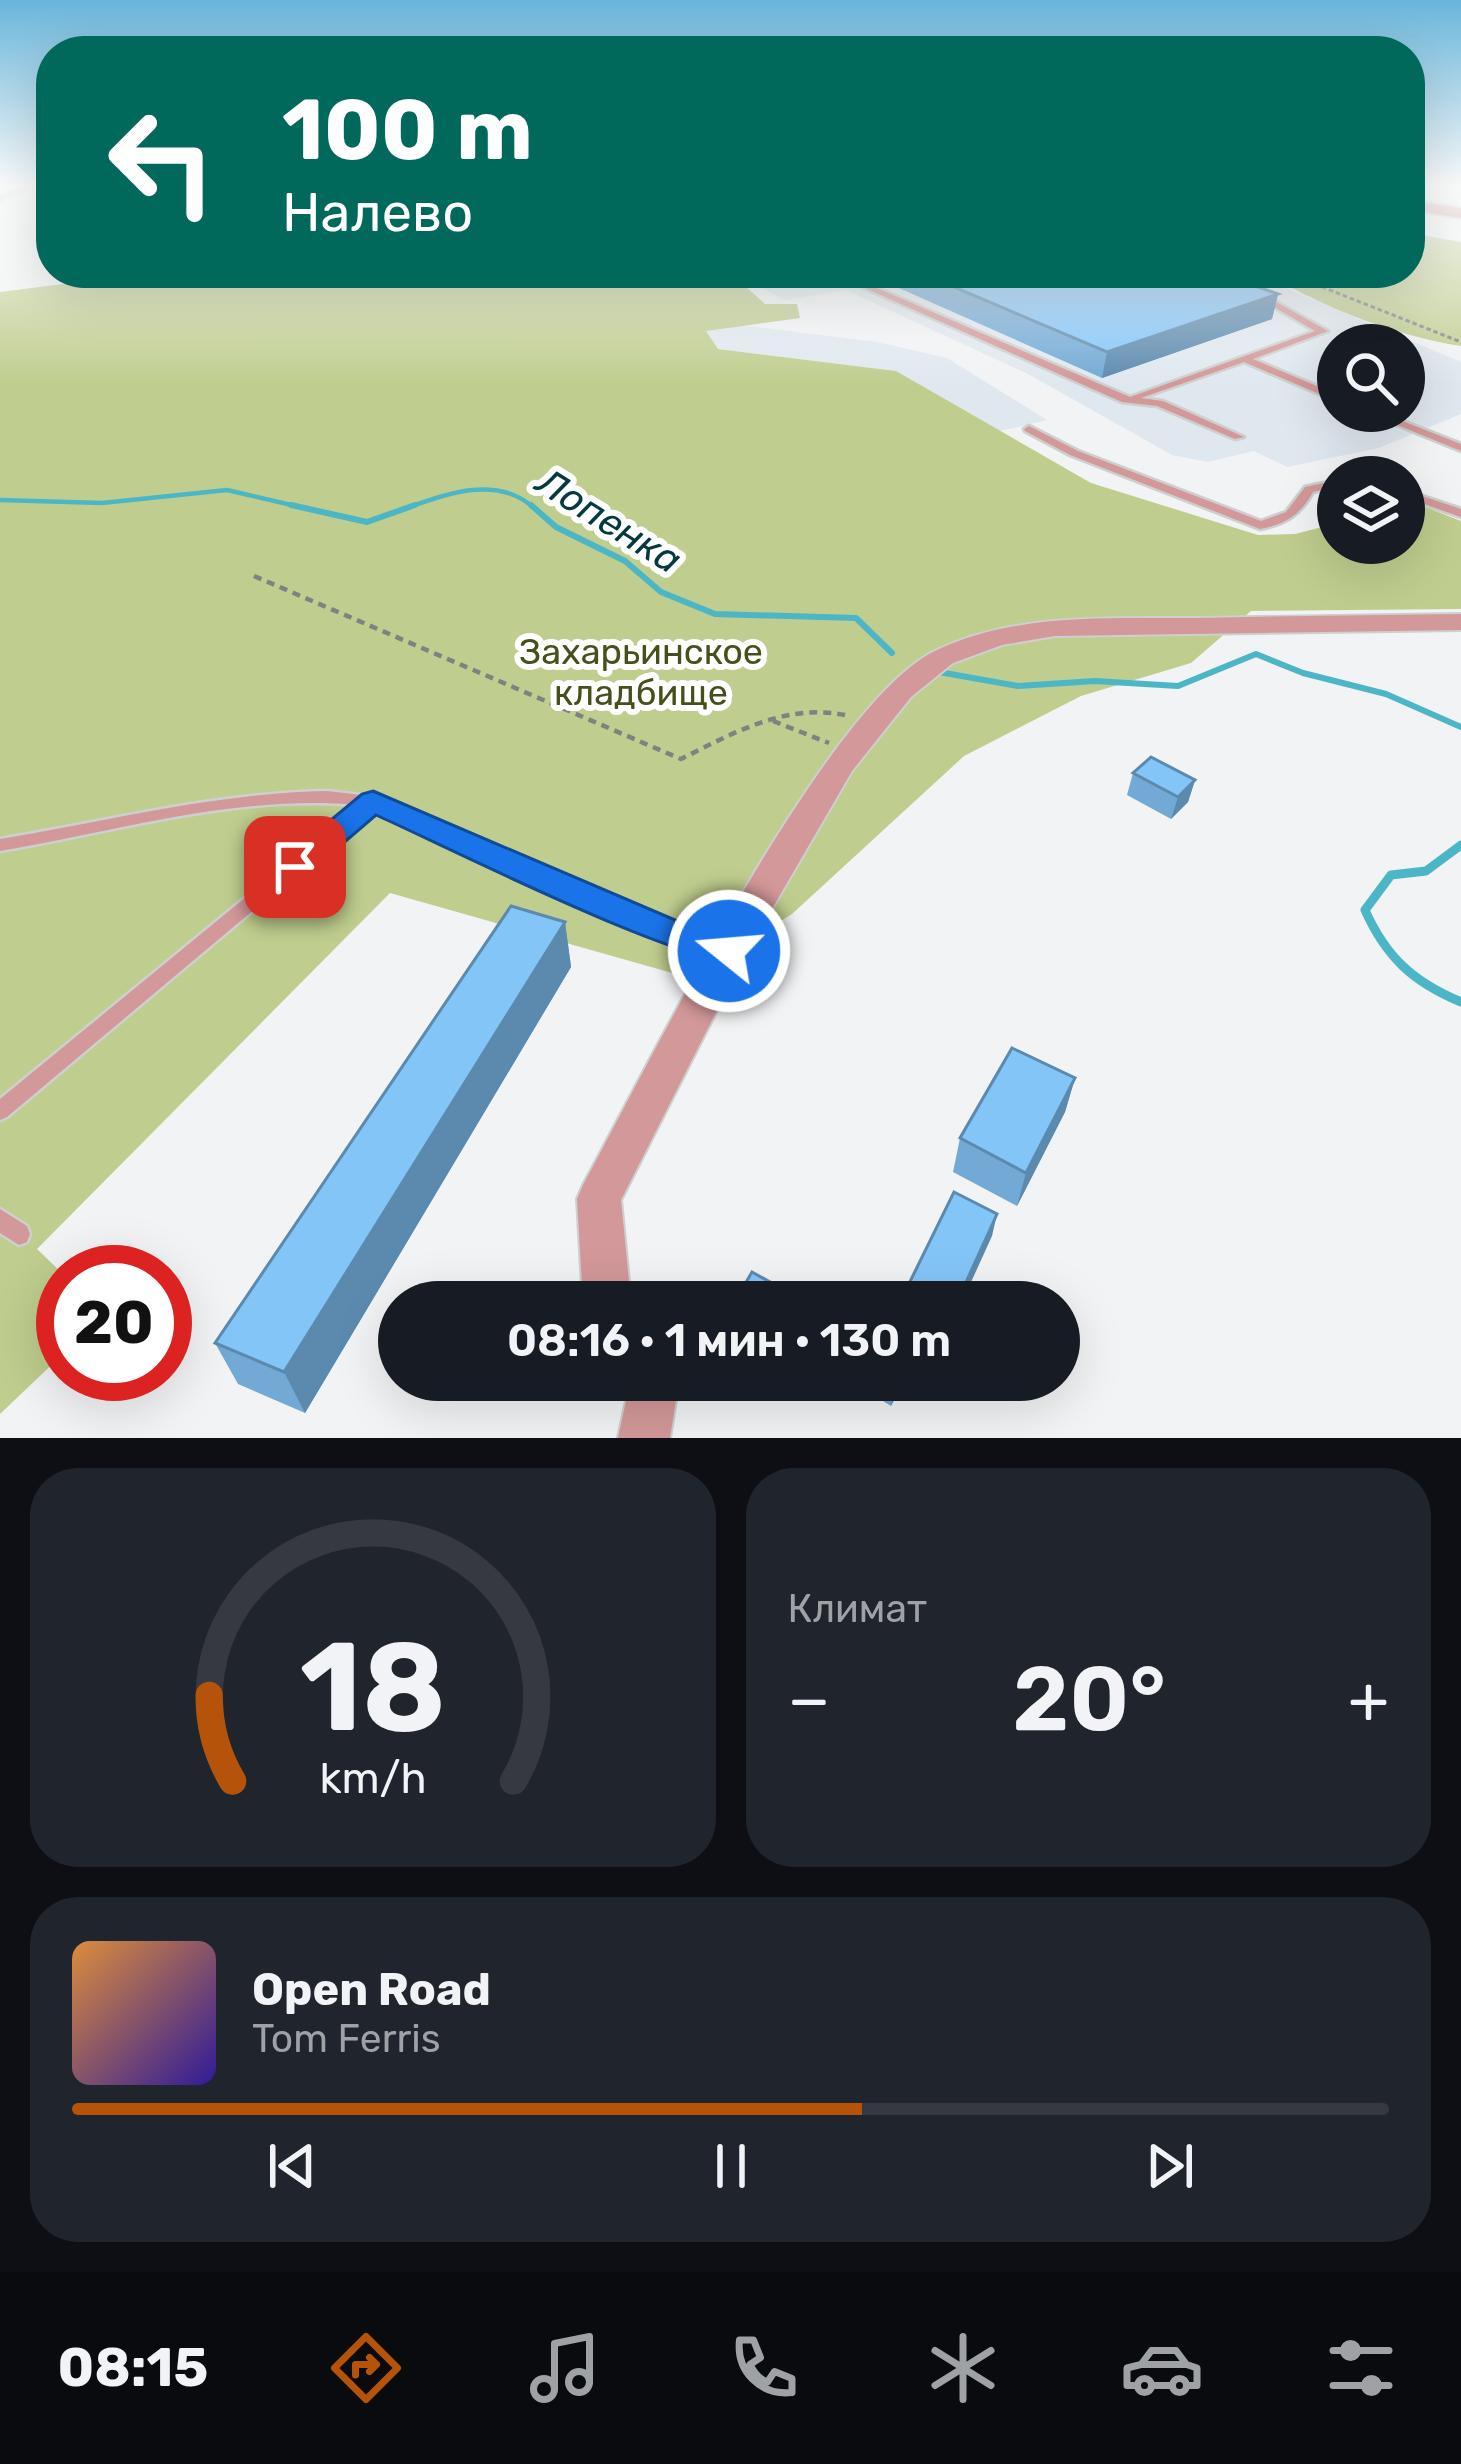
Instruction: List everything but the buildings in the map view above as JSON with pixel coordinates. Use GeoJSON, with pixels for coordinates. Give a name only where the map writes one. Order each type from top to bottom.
{"type":"FeatureCollection","features":[{"type":"Feature","properties":{"kind":"street"},"geometry":{"type":"LineString","coordinates":[[605,1281],[599,1199],[729,951],[851,752],[902,691],[943,657],[1055,628],[1461,622]]}},
{"type":"Feature","properties":{"kind":"street"},"geometry":{"type":"LineString","coordinates":[[644,1438],[651,1401]]}},
{"type":"Feature","properties":{"kind":"lane"},"geometry":{"type":"LineString","coordinates":[[870,288],[1126,400],[1160,403],[1239,437]]}},
{"type":"Feature","properties":{"kind":"lane"},"geometry":{"type":"LineString","coordinates":[[1126,400],[1323,331],[1242,288]]}},
{"type":"Feature","properties":{"kind":"lane"},"geometry":{"type":"LineString","coordinates":[[1247,360],[1317,390]]}},
{"type":"Feature","properties":{"kind":"lane"},"geometry":{"type":"LineString","coordinates":[[1029,429],[1074,453],[1260,525],[1283,522],[1300,507],[1310,489],[1317,488]]}},
{"type":"Feature","properties":{"kind":"lane"},"geometry":{"type":"LineString","coordinates":[[1421,432],[1461,448]]}},
{"type":"Feature","properties":{"kind":"lane"},"geometry":{"type":"LineString","coordinates":[[1425,500],[1461,513]]}},
{"type":"Feature","properties":{"kind":"lane"},"geometry":{"type":"LineString","coordinates":[[0,845],[269,798],[373,801],[688,940],[729,951]]}},
{"type":"Feature","properties":{"kind":"lane"},"geometry":{"type":"LineString","coordinates":[[0,1111],[373,801]]}},
{"type":"Feature","properties":{"kind":"path"},"geometry":{"type":"LineString","coordinates":[[1326,288],[1461,342]]}},
{"type":"Feature","properties":{"kind":"path"},"geometry":{"type":"LineString","coordinates":[[254,577],[681,759],[741,728],[807,709],[829,710],[873,725]]}},
{"type":"Feature","properties":{"kind":"path"},"geometry":{"type":"LineString","coordinates":[[772,721],[851,752]]}},
{"type":"Feature","properties":{"kind":"shaded area"},"geometry":{"type":"Polygon","coordinates":[[[761,288],[1285,288],[1370,324],[1317,324],[1317,432],[1418,432],[1379,448],[1317,456],[1317,461],[1287,467],[1254,451],[1208,462],[1172,455],[1028,374],[846,290],[785,300],[761,288]]]}},
{"type":"Feature","properties":{"kind":"shaded area"},"geometry":{"type":"Polygon","coordinates":[[[732,324],[877,342],[947,358],[1047,420],[997,432],[896,371],[718,349],[705,331],[732,324]]]}},
{"type":"Feature","properties":{"kind":"shaded area"},"geometry":{"type":"Polygon","coordinates":[[[1425,347],[1461,362],[1461,414],[1425,429],[1425,347]]]}},
{"type":"Feature","properties":{"kind":"green space"},"geometry":{"type":"Polygon","coordinates":[[[1425,251],[1461,251],[1461,346],[1425,338],[1425,324],[1378,324],[1294,288],[1425,288],[1425,251]]]}},
{"type":"Feature","properties":{"kind":"green space","name":"Захарьинское кладбище"},"geometry":{"type":"Polygon","coordinates":[[[36,287],[747,288],[765,304],[797,304],[800,318],[706,331],[718,349],[896,371],[1091,483],[1258,535],[1317,528],[1317,564],[1425,564],[1425,507],[1461,521],[1461,609],[1251,611],[1191,663],[1081,696],[964,756],[792,914],[690,978],[390,893],[36,1245],[36,1380],[0,1414],[0,292],[36,287]]]}},
{"type":"Feature","properties":{"kind":"waterway","name":"Лопенка"},"geometry":{"type":"LineString","coordinates":[[0,500],[102,503],[227,490],[295,506]]}},
{"type":"Feature","properties":{"kind":"waterway","name":"Лопенка"},"geometry":{"type":"LineString","coordinates":[[407,508],[472,490],[505,492],[534,508]]}},
{"type":"Feature","properties":{"kind":"waterway","name":"Лопенка"},"geometry":{"type":"LineString","coordinates":[[295,506],[367,522],[415,505]]}},
{"type":"Feature","properties":{"kind":"waterway","name":"Лопенка"},"geometry":{"type":"LineString","coordinates":[[531,505],[556,527],[625,561],[661,592],[715,614],[856,618],[892,653]]}},
{"type":"Feature","properties":{"kind":"waterway","name":"Лопенка"},"geometry":{"type":"LineString","coordinates":[[295,506],[304,508]]}},
{"type":"Feature","properties":{"kind":"waterway","name":"Лопенка"},"geometry":{"type":"LineString","coordinates":[[939,672],[1018,686],[1095,681],[1178,686],[1256,654],[1303,673],[1386,694],[1461,727]]}},
{"type":"Feature","properties":{"kind":"waterway","name":"Лопенка"},"geometry":{"type":"LineString","coordinates":[[1461,845],[1426,871],[1391,875],[1365,910],[1403,966],[1461,1002]]}},
{"type":"Feature","properties":{"kind":"route"},"geometry":{"type":"LineString","coordinates":[[295,867],[373,801],[688,940],[729,951]]}}]}
